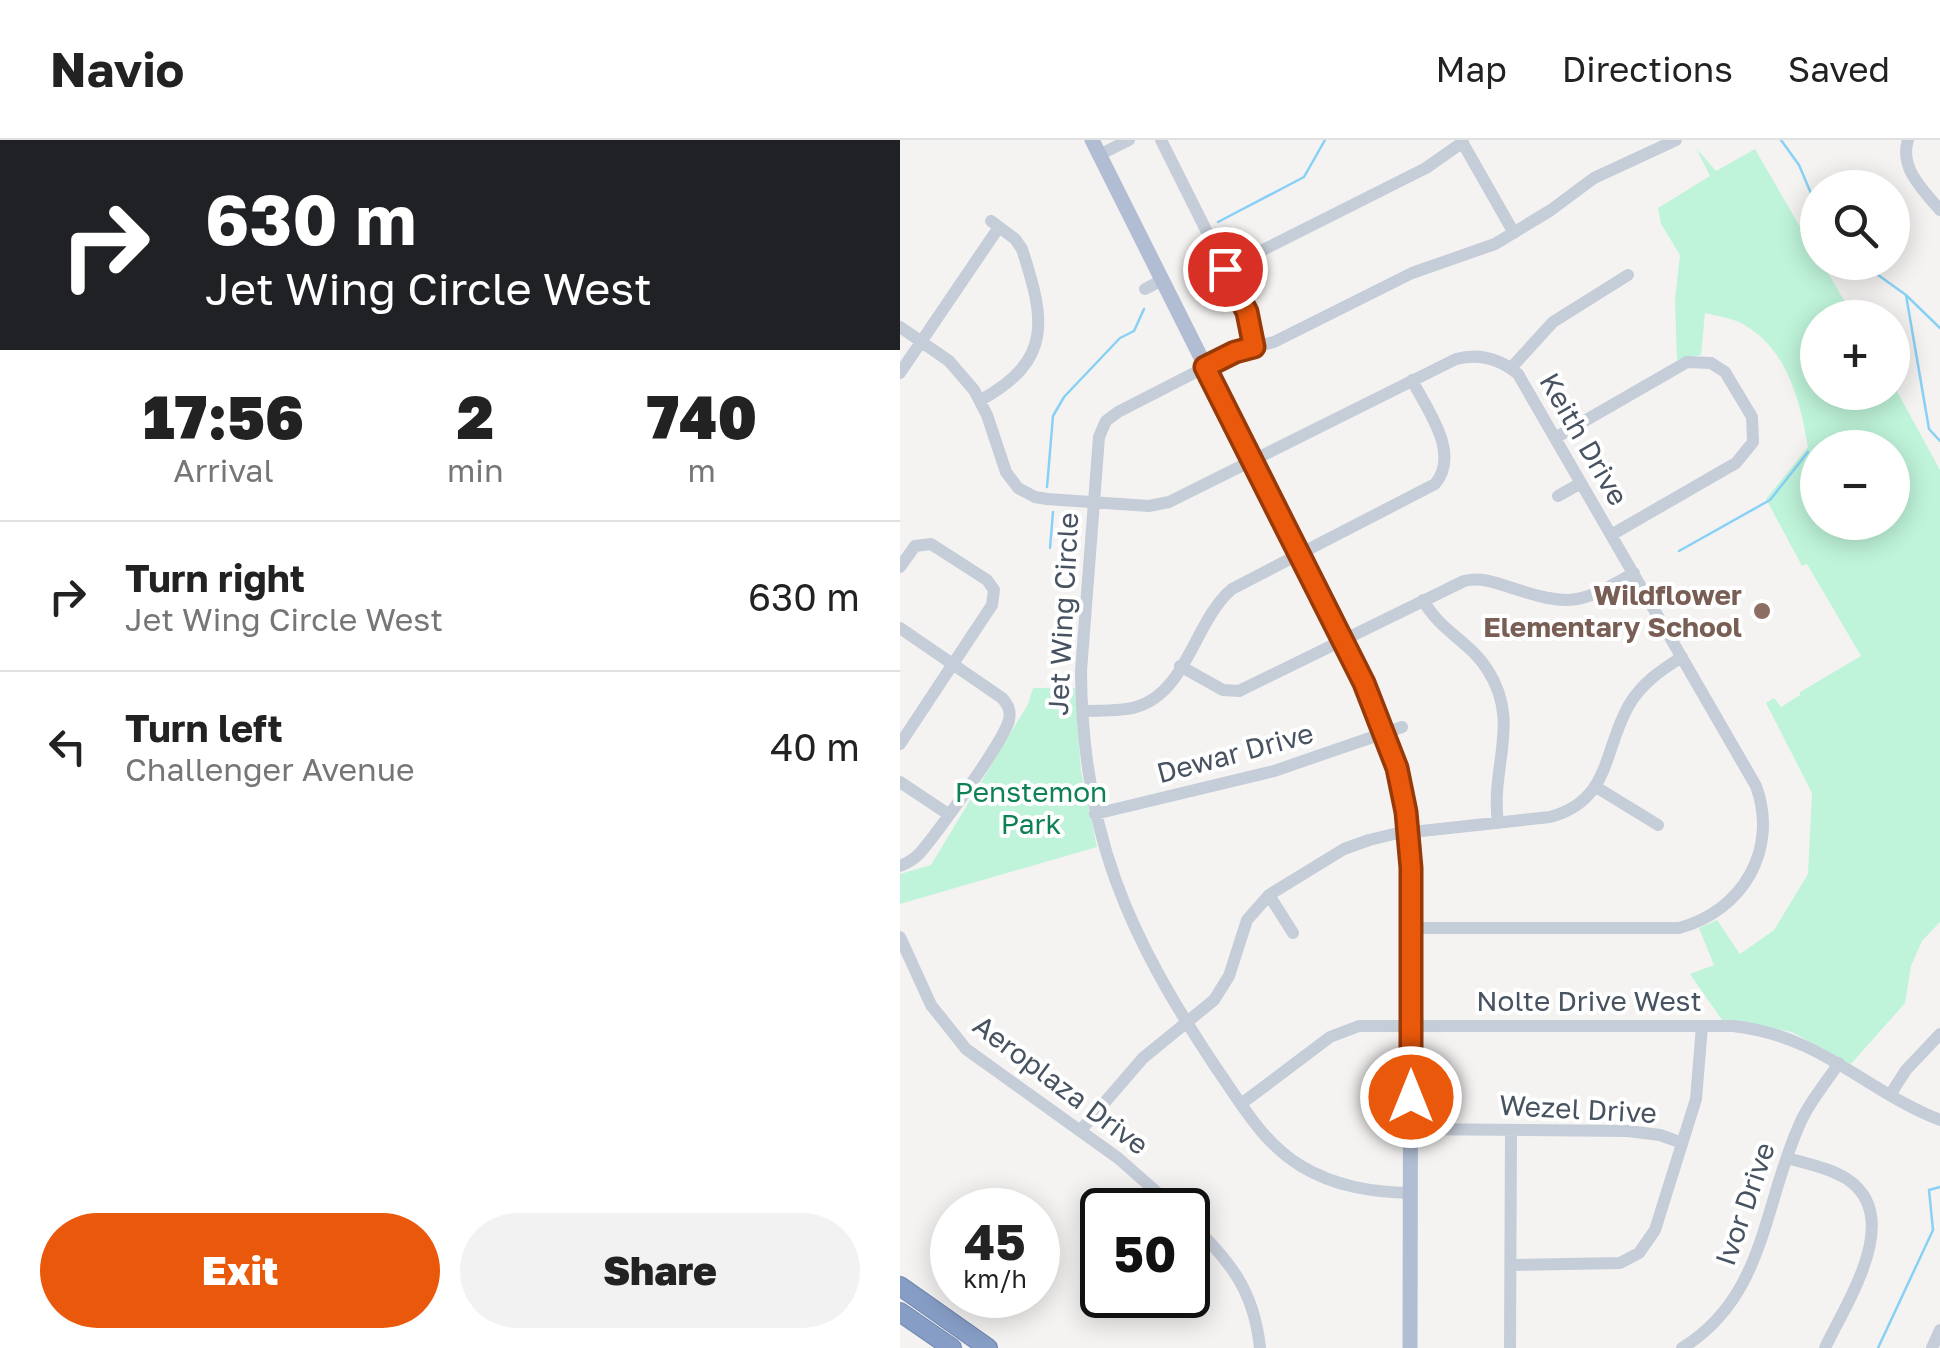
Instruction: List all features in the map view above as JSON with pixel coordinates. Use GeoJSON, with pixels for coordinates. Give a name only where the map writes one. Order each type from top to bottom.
{"type":"FeatureCollection","features":[{"type":"Feature","properties":{"kind":"highway"},"geometry":{"type":"LineString","coordinates":[[900,1286],[988,1348]]}},
{"type":"Feature","properties":{"kind":"highway"},"geometry":{"type":"LineString","coordinates":[[900,1312],[952,1348]]}},
{"type":"Feature","properties":{"kind":"main road"},"geometry":{"type":"LineString","coordinates":[[1095,148],[1342,640],[1394,730],[1409,833],[1410,1348]]}},
{"type":"Feature","properties":{"kind":"street"},"geometry":{"type":"LineString","coordinates":[[1095,148],[1130,140]]}},
{"type":"Feature","properties":{"kind":"street"},"geometry":{"type":"LineString","coordinates":[[1160,140],[1247,312],[1254,347]]}},
{"type":"Feature","properties":{"kind":"street"},"geometry":{"type":"LineString","coordinates":[[1205,367],[1235,352],[1274,342],[1412,273],[1482,250],[1552,210],[1594,178],[1676,140]]}},
{"type":"Feature","properties":{"kind":"street"},"geometry":{"type":"LineString","coordinates":[[1225,269],[1426,168],[1462,141],[1514,232]]}},
{"type":"Feature","properties":{"kind":"street"},"geometry":{"type":"LineString","coordinates":[[1903,145],[1912,174],[1940,210]]}},
{"type":"Feature","properties":{"kind":"street"},"geometry":{"type":"LineString","coordinates":[[900,373],[995,224],[1022,249],[1040,326],[1034,350],[1010,383],[981,400]]}},
{"type":"Feature","properties":{"kind":"street"},"geometry":{"type":"LineString","coordinates":[[1511,368],[1552,322],[1628,275]]}},
{"type":"Feature","properties":{"kind":"street"},"geometry":{"type":"LineString","coordinates":[[1145,289],[1162,280]]}},
{"type":"Feature","properties":{"kind":"street","name":"Keith Drive"},"geometry":{"type":"LineString","coordinates":[[900,327],[949,361],[981,400],[1006,472],[1018,488],[1034,497],[1162,505],[1465,357],[1483,356],[1511,368],[1524,382],[1756,786],[1763,836],[1758,858],[1734,898],[1704,920],[1667,930],[1411,928]]}},
{"type":"Feature","properties":{"kind":"street"},"geometry":{"type":"LineString","coordinates":[[1555,438],[1687,362],[1711,364],[1731,380],[1754,425],[1748,451],[1736,463],[1611,535]]}},
{"type":"Feature","properties":{"kind":"street","name":"Jet Wing Circle"},"geometry":{"type":"LineString","coordinates":[[1205,367],[1118,412],[1106,421],[1099,436],[1092,606],[1082,710],[1095,814],[1155,971],[1241,1104],[1278,1149],[1359,1189],[1411,1193]]}},
{"type":"Feature","properties":{"kind":"street"},"geometry":{"type":"LineString","coordinates":[[1082,710],[1137,707],[1166,689],[1224,596],[1427,490],[1440,477],[1446,462],[1443,443],[1412,380]]}},
{"type":"Feature","properties":{"kind":"street"},"geometry":{"type":"LineString","coordinates":[[1558,496],[1581,484]]}},
{"type":"Feature","properties":{"kind":"street"},"geometry":{"type":"LineString","coordinates":[[900,567],[915,546],[931,544],[991,585],[994,596],[992,605],[900,744]]}},
{"type":"Feature","properties":{"kind":"street"},"geometry":{"type":"LineString","coordinates":[[1180,666],[1216,687],[1238,691],[1472,579],[1488,580],[1551,601],[1577,601],[1595,596],[1634,574]]}},
{"type":"Feature","properties":{"kind":"street"},"geometry":{"type":"LineString","coordinates":[[1423,600],[1437,622],[1479,658],[1505,689],[1505,732],[1496,784],[1498,823]]}},
{"type":"Feature","properties":{"kind":"street"},"geometry":{"type":"LineString","coordinates":[[900,628],[1002,698],[1010,713],[994,749],[948,814],[919,854],[900,866]]}},
{"type":"Feature","properties":{"kind":"street"},"geometry":{"type":"LineString","coordinates":[[1080,1130],[1142,1058],[1188,1025],[1220,993],[1248,920],[1268,895],[1344,849],[1381,836],[1562,814],[1586,799],[1596,787],[1631,702],[1650,679],[1682,657]]}},
{"type":"Feature","properties":{"kind":"street","name":"Dewar Drive"},"geometry":{"type":"LineString","coordinates":[[1095,814],[1215,794],[1394,730]]}},
{"type":"Feature","properties":{"kind":"street"},"geometry":{"type":"LineString","coordinates":[[900,782],[948,814]]}},
{"type":"Feature","properties":{"kind":"street"},"geometry":{"type":"LineString","coordinates":[[1596,787],[1658,825]]}},
{"type":"Feature","properties":{"kind":"street"},"geometry":{"type":"LineString","coordinates":[[1268,895],[1293,933]]}},
{"type":"Feature","properties":{"kind":"street","name":"Aeroplaza Drive"},"geometry":{"type":"LineString","coordinates":[[900,937],[931,1004],[957,1040],[1153,1188]]}},
{"type":"Feature","properties":{"kind":"street","name":"Nolte Drive West"},"geometry":{"type":"LineString","coordinates":[[1241,1104],[1340,1031],[1359,1026],[1702,1026],[1780,1034],[1810,1046],[1890,1096],[1940,1120]]}},
{"type":"Feature","properties":{"kind":"street"},"geometry":{"type":"LineString","coordinates":[[1511,1265],[1608,1264],[1630,1259],[1646,1246],[1655,1230],[1699,1082],[1702,1026]]}},
{"type":"Feature","properties":{"kind":"street"},"geometry":{"type":"LineString","coordinates":[[1890,1096],[1906,1070],[1940,1034]]}},
{"type":"Feature","properties":{"kind":"street","name":"Ivor Drive"},"geometry":{"type":"LineString","coordinates":[[1682,1348],[1718,1321],[1743,1287],[1802,1118],[1839,1063]]}},
{"type":"Feature","properties":{"kind":"street","name":"Wezel Drive"},"geometry":{"type":"LineString","coordinates":[[1411,1128],[1638,1131],[1682,1143]]}},
{"type":"Feature","properties":{"kind":"street"},"geometry":{"type":"LineString","coordinates":[[1510,1348],[1511,1130]]}},
{"type":"Feature","properties":{"kind":"street"},"geometry":{"type":"LineString","coordinates":[[1788,1158],[1846,1179],[1858,1190],[1872,1214],[1872,1242],[1825,1348]]}},
{"type":"Feature","properties":{"kind":"street"},"geometry":{"type":"LineString","coordinates":[[1210,1244],[1238,1274],[1252,1305],[1260,1348]]}},
{"type":"Feature","properties":{"kind":"street"},"geometry":{"type":"LineString","coordinates":[[1932,1348],[1940,1330]]}},
{"type":"Feature","properties":{"kind":"green space"},"geometry":{"type":"Polygon","coordinates":[[[1696,148],[1716,171],[1755,149],[1800,227],[1800,280],[1832,280],[1844,300],[1800,300],[1800,408],[1781,362],[1743,324],[1705,313],[1701,355],[1677,360],[1675,299],[1680,255],[1661,224],[1658,208],[1710,176],[1696,148]]]}},
{"type":"Feature","properties":{"kind":"green space"},"geometry":{"type":"Polygon","coordinates":[[[1907,410],[1940,470],[1940,922],[1922,941],[1911,966],[1905,1003],[1851,1064],[1792,1032],[1722,1020],[1690,974],[1714,965],[1699,928],[1717,920],[1740,954],[1774,930],[1808,874],[1812,793],[1766,703],[1774,698],[1781,707],[1861,656],[1807,564],[1802,566],[1766,499],[1800,457],[1800,540],[1910,540],[1910,430],[1805,430],[1801,412],[1907,410]]]}},
{"type":"Feature","properties":{"kind":"green space","name":"Penstemon Park"},"geometry":{"type":"Polygon","coordinates":[[[1033,688],[1075,688],[1081,771],[1097,847],[900,904],[900,874],[931,865],[1028,704],[1033,688]]]}},
{"type":"Feature","properties":{"kind":"waterway"},"geometry":{"type":"LineString","coordinates":[[1218,222],[1304,177],[1325,140]]}},
{"type":"Feature","properties":{"kind":"waterway"},"geometry":{"type":"LineString","coordinates":[[1781,140],[1801,170]]}},
{"type":"Feature","properties":{"kind":"waterway"},"geometry":{"type":"LineString","coordinates":[[1885,280],[1940,328]]}},
{"type":"Feature","properties":{"kind":"waterway"},"geometry":{"type":"LineString","coordinates":[[1906,295],[1929,429],[1940,441]]}},
{"type":"Feature","properties":{"kind":"waterway"},"geometry":{"type":"LineString","coordinates":[[1047,487],[1053,416],[1064,397],[1120,338],[1134,331],[1144,309]]}},
{"type":"Feature","properties":{"kind":"waterway"},"geometry":{"type":"LineString","coordinates":[[1679,551],[1770,500],[1800,462]]}},
{"type":"Feature","properties":{"kind":"waterway"},"geometry":{"type":"LineString","coordinates":[[1050,548],[1053,512]]}},
{"type":"Feature","properties":{"kind":"waterway"},"geometry":{"type":"LineString","coordinates":[[1878,1348],[1933,1230],[1929,1190],[1940,1187]]}},
{"type":"Feature","properties":{"kind":"place","name":"Wildflower Elementary School"},"geometry":{"type":"Point","coordinates":[1762,611]}},
{"type":"Feature","properties":{"kind":"route"},"geometry":{"type":"LineString","coordinates":[[1225,269],[1247,312],[1254,347],[1205,367],[1364,683],[1397,768],[1411,868],[1411,1097]]}}]}
